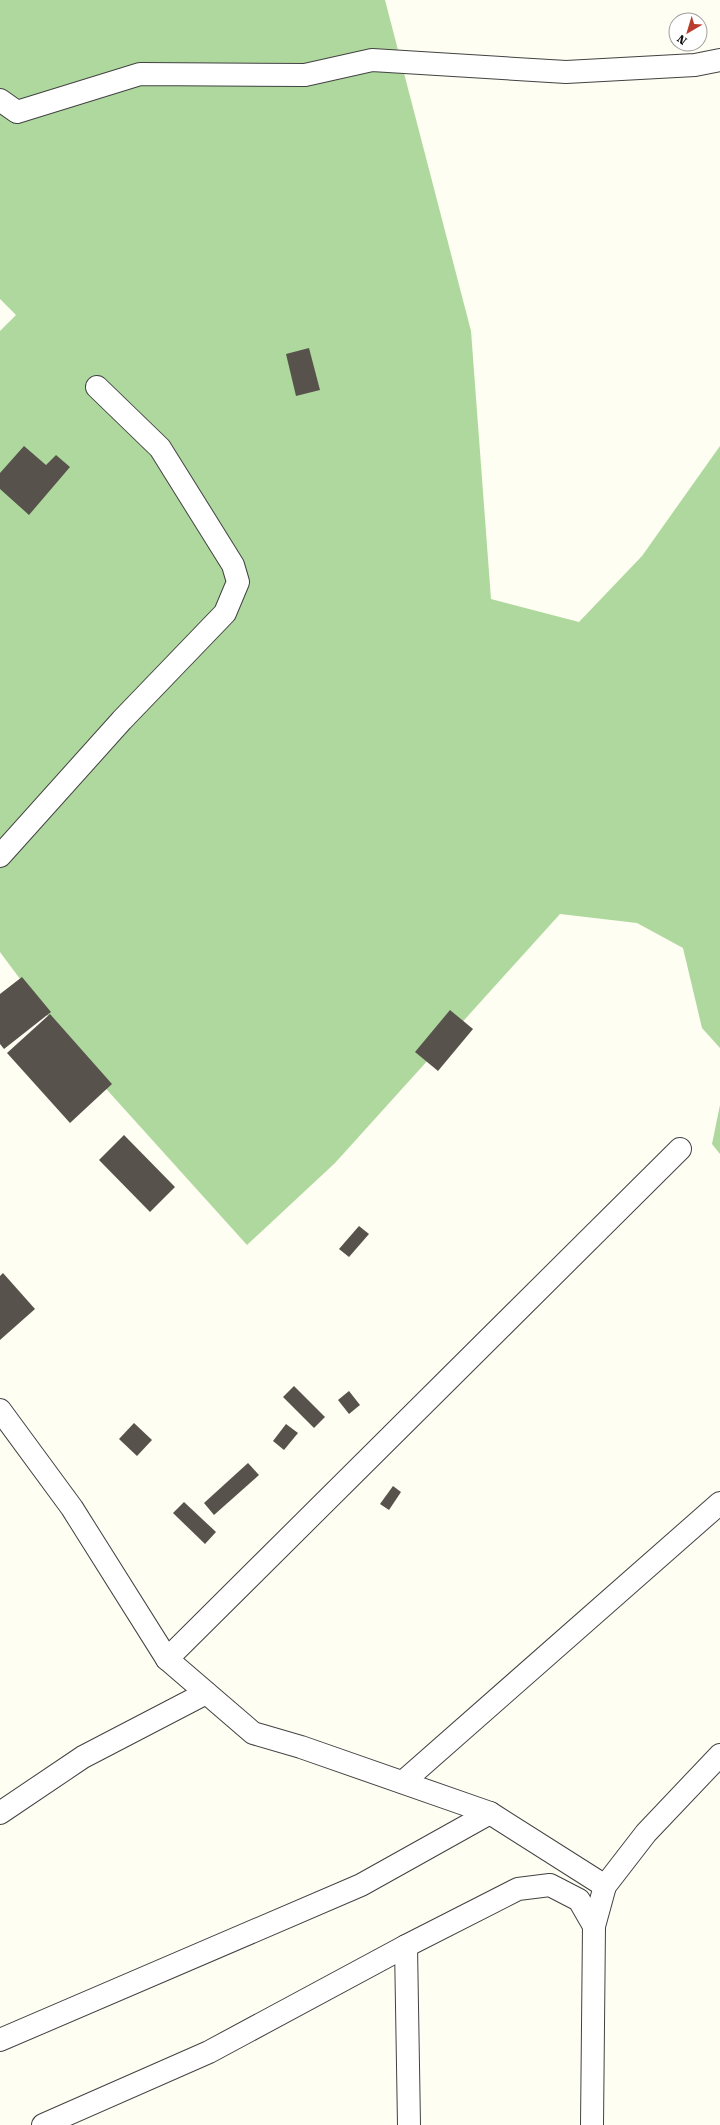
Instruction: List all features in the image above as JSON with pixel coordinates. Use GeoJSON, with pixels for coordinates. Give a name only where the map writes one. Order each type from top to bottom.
{"type":"FeatureCollection","features":[{"type":"Feature","properties":{"kind":"street"},"geometry":{"type":"LineString","coordinates":[[0,100],[17,112],[140,74],[306,75],[372,60],[566,72],[695,65],[720,60]]}},
{"type":"Feature","properties":{"kind":"street"},"geometry":{"type":"LineString","coordinates":[[0,856],[122,720],[225,613],[238,582],[233,565],[160,448],[97,387]]}},
{"type":"Feature","properties":{"kind":"street"},"geometry":{"type":"LineString","coordinates":[[167,1659],[680,1149]]}},
{"type":"Feature","properties":{"kind":"street"},"geometry":{"type":"LineString","coordinates":[[0,1410],[72,1508],[167,1659],[254,1733],[301,1747],[490,1813],[605,1886]]}},
{"type":"Feature","properties":{"kind":"street"},"geometry":{"type":"LineString","coordinates":[[403,1782],[720,1503]]}},
{"type":"Feature","properties":{"kind":"street"},"geometry":{"type":"LineString","coordinates":[[0,1813],[83,1757],[206,1692]]}},
{"type":"Feature","properties":{"kind":"street"},"geometry":{"type":"LineString","coordinates":[[592,2125],[594,1926],[605,1886],[646,1833],[720,1755]]}},
{"type":"Feature","properties":{"kind":"street"},"geometry":{"type":"LineString","coordinates":[[0,2040],[361,1885],[490,1813]]}},
{"type":"Feature","properties":{"kind":"street"},"geometry":{"type":"LineString","coordinates":[[43,2125],[209,2052],[406,1946],[518,1889],[550,1885],[579,1900],[594,1926]]}},
{"type":"Feature","properties":{"kind":"street"},"geometry":{"type":"LineString","coordinates":[[406,1946],[409,2125]]}},
{"type":"Feature","properties":{"kind":"green space"},"geometry":{"type":"Polygon","coordinates":[[[0,0],[385,0],[471,331],[491,599],[579,622],[642,556],[720,446],[720,1048],[702,1028],[683,948],[637,923],[560,914],[335,1163],[247,1245],[81,1061],[0,952],[0,331],[16,315],[0,299],[0,0]]]}},
{"type":"Feature","properties":{"kind":"green space"},"geometry":{"type":"Polygon","coordinates":[[[720,1105],[720,1154],[712,1144],[720,1105]]]}},
{"type":"Feature","properties":{"kind":"building"},"geometry":{"type":"Polygon","coordinates":[[[309,348],[320,390],[296,396],[286,354],[309,348]]]}},
{"type":"Feature","properties":{"kind":"building"},"geometry":{"type":"Polygon","coordinates":[[[24,446],[46,465],[56,455],[70,467],[29,515],[0,489],[0,473],[24,446]]]}},
{"type":"Feature","properties":{"kind":"building"},"geometry":{"type":"Polygon","coordinates":[[[22,977],[51,1012],[4,1049],[0,1044],[0,994],[22,977]]]}},
{"type":"Feature","properties":{"kind":"building"},"geometry":{"type":"Polygon","coordinates":[[[450,1010],[473,1029],[438,1071],[415,1052],[450,1010]]]}},
{"type":"Feature","properties":{"kind":"building"},"geometry":{"type":"Polygon","coordinates":[[[50,1014],[112,1084],[70,1123],[7,1053],[50,1014]]]}},
{"type":"Feature","properties":{"kind":"building"},"geometry":{"type":"Polygon","coordinates":[[[124,1135],[175,1187],[150,1212],[99,1160],[124,1135]]]}},
{"type":"Feature","properties":{"kind":"building"},"geometry":{"type":"Polygon","coordinates":[[[359,1226],[369,1234],[349,1257],[339,1249],[359,1226]]]}},
{"type":"Feature","properties":{"kind":"building"},"geometry":{"type":"Polygon","coordinates":[[[3,1273],[35,1309],[0,1340],[0,1276],[3,1273]]]}},
{"type":"Feature","properties":{"kind":"building"},"geometry":{"type":"Polygon","coordinates":[[[294,1386],[325,1417],[314,1428],[283,1397],[294,1386]]]}},
{"type":"Feature","properties":{"kind":"building"},"geometry":{"type":"Polygon","coordinates":[[[349,1391],[360,1405],[349,1414],[338,1400],[349,1391]]]}},
{"type":"Feature","properties":{"kind":"building"},"geometry":{"type":"Polygon","coordinates":[[[134,1423],[152,1440],[137,1456],[119,1439],[134,1423]]]}},
{"type":"Feature","properties":{"kind":"building"},"geometry":{"type":"Polygon","coordinates":[[[286,1424],[298,1433],[284,1450],[273,1441],[286,1424]]]}},
{"type":"Feature","properties":{"kind":"building"},"geometry":{"type":"Polygon","coordinates":[[[248,1463],[259,1475],[214,1515],[204,1503],[248,1463]]]}},
{"type":"Feature","properties":{"kind":"building"},"geometry":{"type":"Polygon","coordinates":[[[393,1486],[401,1492],[389,1510],[380,1504],[393,1486]]]}},
{"type":"Feature","properties":{"kind":"building"},"geometry":{"type":"Polygon","coordinates":[[[184,1502],[216,1532],[205,1544],[173,1513],[184,1502]]]}}]}
